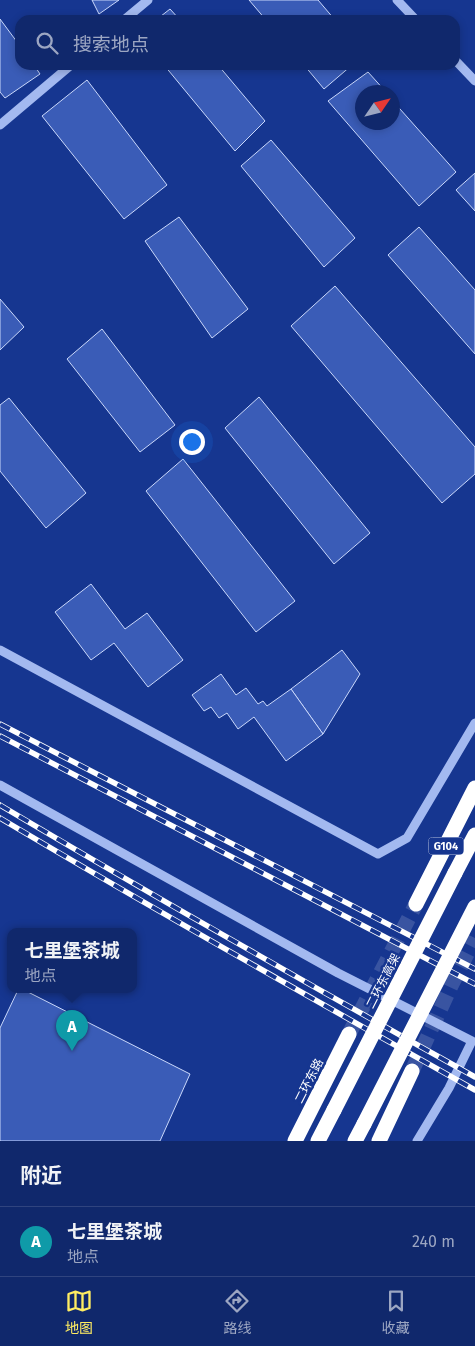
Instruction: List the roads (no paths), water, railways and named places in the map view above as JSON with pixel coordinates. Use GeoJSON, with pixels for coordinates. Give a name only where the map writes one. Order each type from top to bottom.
{"type":"FeatureCollection","features":[{"type":"Feature","properties":{"kind":"highway","name":"G104"},"geometry":{"type":"LineString","coordinates":[[416,904],[475,788]]}},
{"type":"Feature","properties":{"kind":"highway","name":"二环东高架"},"geometry":{"type":"LineString","coordinates":[[318,1141],[475,835]]}},
{"type":"Feature","properties":{"kind":"highway"},"geometry":{"type":"LineString","coordinates":[[355,1141],[475,907]]}},
{"type":"Feature","properties":{"kind":"highway","name":"二环东路"},"geometry":{"type":"LineString","coordinates":[[295,1141],[349,1034]]}},
{"type":"Feature","properties":{"kind":"highway"},"geometry":{"type":"LineString","coordinates":[[379,1141],[412,1070]]}},
{"type":"Feature","properties":{"kind":"street"},"geometry":{"type":"LineString","coordinates":[[130,15],[148,0]]}},
{"type":"Feature","properties":{"kind":"street"},"geometry":{"type":"LineString","coordinates":[[397,0],[411,15]]}},
{"type":"Feature","properties":{"kind":"street"},"geometry":{"type":"LineString","coordinates":[[460,65],[475,81]]}},
{"type":"Feature","properties":{"kind":"street"},"geometry":{"type":"LineString","coordinates":[[0,125],[65,70]]}},
{"type":"Feature","properties":{"kind":"street"},"geometry":{"type":"LineString","coordinates":[[0,650],[378,854],[407,838],[475,723]]}},
{"type":"Feature","properties":{"kind":"street"},"geometry":{"type":"LineString","coordinates":[[0,785],[338,974],[472,1042],[449,1088],[418,1141]]}},
{"type":"Feature","properties":{"kind":"tunnel"},"geometry":{"type":"LineString","coordinates":[[349,1034],[416,904]]}},
{"type":"Feature","properties":{"kind":"tunnel"},"geometry":{"type":"LineString","coordinates":[[412,1071],[475,938]]}},
{"type":"Feature","properties":{"kind":"railway"},"geometry":{"type":"LineString","coordinates":[[0,724],[475,969]]}},
{"type":"Feature","properties":{"kind":"railway"},"geometry":{"type":"LineString","coordinates":[[0,736],[475,984]]}},
{"type":"Feature","properties":{"kind":"railway"},"geometry":{"type":"LineString","coordinates":[[0,805],[236,942],[475,1077]]}},
{"type":"Feature","properties":{"kind":"railway"},"geometry":{"type":"LineString","coordinates":[[0,818],[475,1090]]}},
{"type":"Feature","properties":{"kind":"place","name":"七里堡茶城"},"geometry":{"type":"Point","coordinates":[72,1051]}}]}
